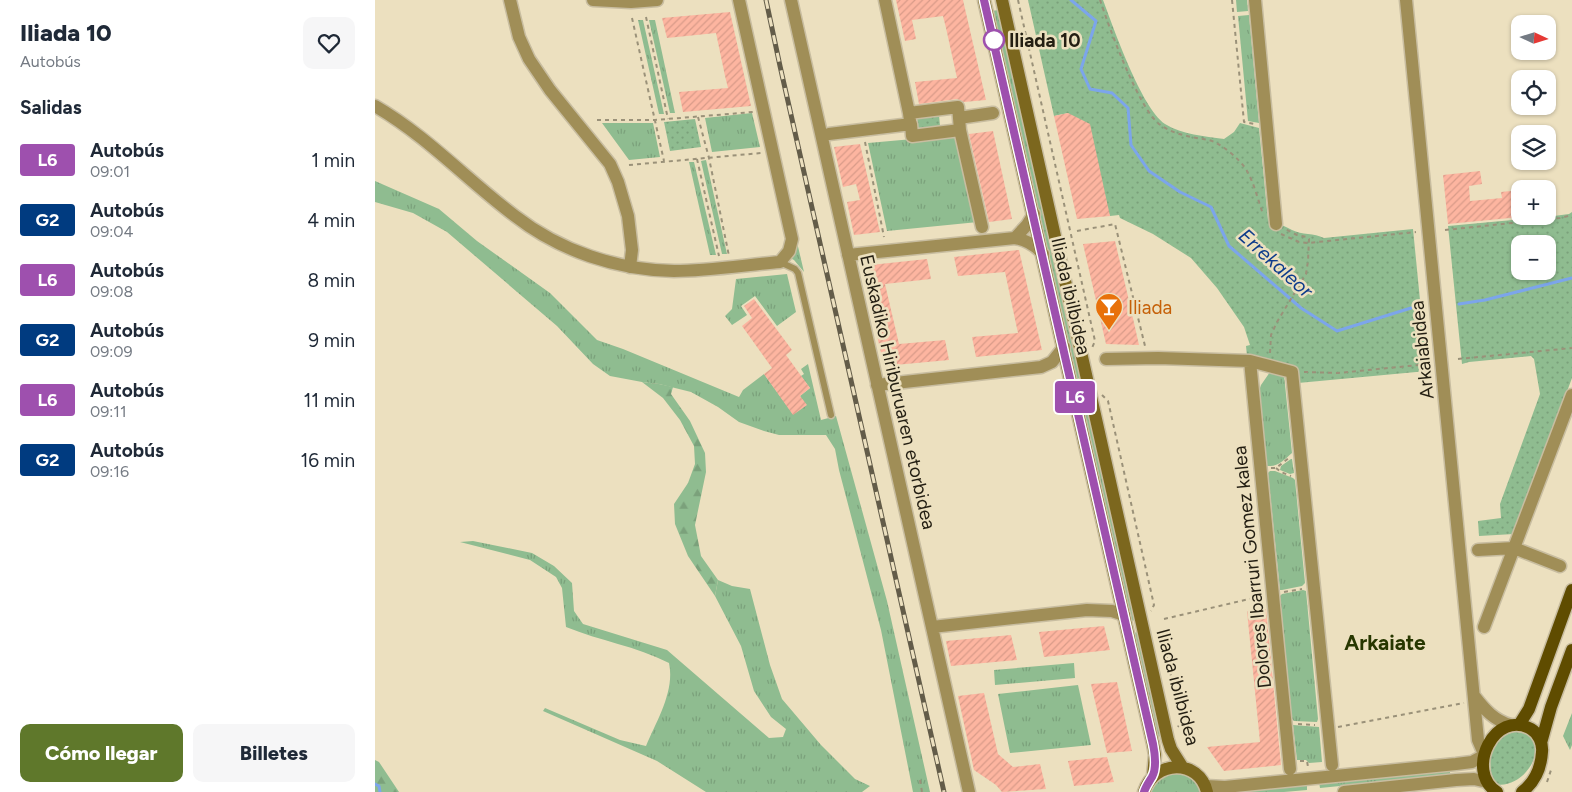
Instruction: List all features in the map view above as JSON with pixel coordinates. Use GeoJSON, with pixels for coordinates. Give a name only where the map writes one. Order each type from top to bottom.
{"type":"FeatureCollection","features":[{"type":"Feature","properties":{"kind":"main road"},"geometry":{"type":"LineString","coordinates":[[1514,725],[1529,708],[1572,590]]}},
{"type":"Feature","properties":{"kind":"main road"},"geometry":{"type":"LineString","coordinates":[[1522,792],[1537,775],[1542,755],[1541,743],[1548,716],[1572,650]]}},
{"type":"Feature","properties":{"kind":"main road"},"geometry":{"type":"LineString","coordinates":[[1493,789],[1483,772],[1484,755],[1489,742],[1501,729],[1514,725],[1528,727],[1535,732],[1541,743]]}},
{"type":"Feature","properties":{"kind":"street"},"geometry":{"type":"LineString","coordinates":[[510,0],[519,37],[529,59],[550,90],[609,164],[618,182],[628,216],[632,250],[630,267]]}},
{"type":"Feature","properties":{"kind":"street"},"geometry":{"type":"LineString","coordinates":[[593,0],[631,2],[657,0]]}},
{"type":"Feature","properties":{"kind":"street"},"geometry":{"type":"LineString","coordinates":[[375,106],[408,127],[435,148],[534,230],[576,251],[630,267],[675,271],[780,262],[789,251],[792,239],[739,0]]}},
{"type":"Feature","properties":{"kind":"street","name":"Euskadiko Hiriburuaren etorbidea"},"geometry":{"type":"LineString","coordinates":[[791,0],[969,792]]}},
{"type":"Feature","properties":{"kind":"street"},"geometry":{"type":"LineString","coordinates":[[885,0],[910,118],[912,136],[960,124],[993,113]]}},
{"type":"Feature","properties":{"kind":"street","name":"Iliada ibilbidea"},"geometry":{"type":"LineString","coordinates":[[984,0],[1153,744],[1155,755],[1153,776]]}},
{"type":"Feature","properties":{"kind":"street","name":"Iliada ibilbidea"},"geometry":{"type":"LineString","coordinates":[[1002,0],[1166,732],[1171,749],[1183,768]]}},
{"type":"Feature","properties":{"kind":"street"},"geometry":{"type":"LineString","coordinates":[[1255,0],[1267,128],[1273,225]]}},
{"type":"Feature","properties":{"kind":"street","name":"Arkaiabidea"},"geometry":{"type":"LineString","coordinates":[[1406,0],[1469,700],[1478,740],[1484,755]]}},
{"type":"Feature","properties":{"kind":"street"},"geometry":{"type":"LineString","coordinates":[[829,134],[863,130],[958,107],[982,227]]}},
{"type":"Feature","properties":{"kind":"street"},"geometry":{"type":"LineString","coordinates":[[1015,238],[1034,214]]}},
{"type":"Feature","properties":{"kind":"street"},"geometry":{"type":"LineString","coordinates":[[849,255],[1015,238],[1025,240],[1043,254]]}},
{"type":"Feature","properties":{"kind":"street"},"geometry":{"type":"LineString","coordinates":[[877,384],[1041,367],[1052,362],[1064,347]]}},
{"type":"Feature","properties":{"kind":"street"},"geometry":{"type":"LineString","coordinates":[[1106,359],[1249,360],[1268,367],[1292,372],[1332,765]]}},
{"type":"Feature","properties":{"kind":"street","name":"Dolores Ibarruri Gomez kalea"},"geometry":{"type":"LineString","coordinates":[[1249,360],[1274,593],[1290,769]]}},
{"type":"Feature","properties":{"kind":"street"},"geometry":{"type":"LineString","coordinates":[[1484,627],[1572,395]]}},
{"type":"Feature","properties":{"kind":"street"},"geometry":{"type":"LineString","coordinates":[[1559,429],[1572,433]]}},
{"type":"Feature","properties":{"kind":"street"},"geometry":{"type":"LineString","coordinates":[[1478,550],[1514,548],[1560,566]]}},
{"type":"Feature","properties":{"kind":"street"},"geometry":{"type":"LineString","coordinates":[[932,627],[1087,610],[1112,611],[1124,615]]}},
{"type":"Feature","properties":{"kind":"street"},"geometry":{"type":"LineString","coordinates":[[1469,700],[1497,720],[1514,725]]}},
{"type":"Feature","properties":{"kind":"street"},"geometry":{"type":"LineString","coordinates":[[1144,792],[1153,776],[1170,767],[1183,768],[1197,774],[1207,789],[1456,764],[1472,762],[1484,755]]}},
{"type":"Feature","properties":{"kind":"street"},"geometry":{"type":"LineString","coordinates":[[1345,792],[1465,779],[1480,779],[1493,789]]}},
{"type":"Feature","properties":{"kind":"lane"},"geometry":{"type":"LineString","coordinates":[[780,262],[795,269],[798,273],[831,415]]}},
{"type":"Feature","properties":{"kind":"path"},"geometry":{"type":"LineString","coordinates":[[1018,0],[1095,341],[1089,354]]}},
{"type":"Feature","properties":{"kind":"path"},"geometry":{"type":"LineString","coordinates":[[1100,0],[1117,45],[1150,115],[1159,124],[1177,134],[1212,141],[1227,150],[1247,170],[1273,225],[1283,235],[1299,242],[1308,243],[1416,232]]}},
{"type":"Feature","properties":{"kind":"path"},"geometry":{"type":"LineString","coordinates":[[1232,0],[1244,122],[1267,128]]}},
{"type":"Feature","properties":{"kind":"path"},"geometry":{"type":"LineString","coordinates":[[645,17],[668,119]]}},
{"type":"Feature","properties":{"kind":"path"},"geometry":{"type":"LineString","coordinates":[[632,18],[664,161]]}},
{"type":"Feature","properties":{"kind":"path"},"geometry":{"type":"LineString","coordinates":[[597,120],[655,120],[755,111]]}},
{"type":"Feature","properties":{"kind":"path"},"geometry":{"type":"LineString","coordinates":[[697,116],[709,158],[729,256]]}},
{"type":"Feature","properties":{"kind":"path"},"geometry":{"type":"LineString","coordinates":[[863,130],[884,237]]}},
{"type":"Feature","properties":{"kind":"path"},"geometry":{"type":"LineString","coordinates":[[629,164],[765,152]]}},
{"type":"Feature","properties":{"kind":"path"},"geometry":{"type":"LineString","coordinates":[[697,159],[719,257]]}},
{"type":"Feature","properties":{"kind":"path"},"geometry":{"type":"LineString","coordinates":[[1445,230],[1560,218],[1572,215]]}},
{"type":"Feature","properties":{"kind":"path"},"geometry":{"type":"LineString","coordinates":[[1077,231],[1115,224],[1147,358]]}},
{"type":"Feature","properties":{"kind":"path"},"geometry":{"type":"LineString","coordinates":[[1268,367],[1271,334],[1306,274],[1309,239],[1273,225]]}},
{"type":"Feature","properties":{"kind":"path"},"geometry":{"type":"LineString","coordinates":[[1458,359],[1572,348]]}},
{"type":"Feature","properties":{"kind":"path"},"geometry":{"type":"LineString","coordinates":[[1292,372],[1338,373],[1430,364]]}},
{"type":"Feature","properties":{"kind":"path"},"geometry":{"type":"LineString","coordinates":[[1098,391],[1109,401],[1154,605],[1149,616]]}},
{"type":"Feature","properties":{"kind":"path"},"geometry":{"type":"LineString","coordinates":[[1261,470],[1276,468],[1300,450]]}},
{"type":"Feature","properties":{"kind":"path"},"geometry":{"type":"LineString","coordinates":[[1276,468],[1281,472],[1303,480]]}},
{"type":"Feature","properties":{"kind":"path"},"geometry":{"type":"LineString","coordinates":[[1164,619],[1274,593],[1314,586]]}},
{"type":"Feature","properties":{"kind":"path"},"geometry":{"type":"LineString","coordinates":[[1151,630],[1163,640],[1181,721],[1175,731]]}},
{"type":"Feature","properties":{"kind":"path"},"geometry":{"type":"LineString","coordinates":[[1286,723],[1328,727],[1469,700]]}},
{"type":"Feature","properties":{"kind":"path"},"geometry":{"type":"LineString","coordinates":[[920,780],[923,792]]}},
{"type":"Feature","properties":{"kind":"green space"},"geometry":{"type":"Polygon","coordinates":[[[1028,0],[1103,0],[1129,66],[1147,102],[1156,115],[1172,128],[1186,133],[1224,139],[1234,132],[1240,123],[1259,128],[1268,220],[1296,232],[1324,238],[1413,229],[1427,371],[1298,383],[1297,377],[1247,356],[1246,346],[1250,345],[1244,327],[1217,288],[1191,258],[1153,234],[1120,218],[1119,215],[1110,216],[1068,113],[1054,116],[1028,0]]]}},
{"type":"Feature","properties":{"kind":"green space"},"geometry":{"type":"Polygon","coordinates":[[[1236,0],[1247,0],[1248,11],[1237,12],[1236,0]]]}},
{"type":"Feature","properties":{"kind":"green space"},"geometry":{"type":"Polygon","coordinates":[[[998,10],[1081,378],[1076,379],[992,11],[998,10]]]}},
{"type":"Feature","properties":{"kind":"green space"},"geometry":{"type":"Polygon","coordinates":[[[1249,15],[1259,123],[1248,121],[1238,16],[1249,15]]]}},
{"type":"Feature","properties":{"kind":"green space"},"geometry":{"type":"Polygon","coordinates":[[[638,20],[643,20],[664,114],[659,114],[638,20]]]}},
{"type":"Feature","properties":{"kind":"green space"},"geometry":{"type":"Polygon","coordinates":[[[649,20],[655,20],[675,113],[670,113],[649,20]]]}},
{"type":"Feature","properties":{"kind":"green space"},"geometry":{"type":"Polygon","coordinates":[[[752,113],[760,147],[712,152],[705,118],[752,113]]]}},
{"type":"Feature","properties":{"kind":"green space"},"geometry":{"type":"Polygon","coordinates":[[[939,115],[940,126],[918,128],[917,117],[939,115]]]}},
{"type":"Feature","properties":{"kind":"green space"},"geometry":{"type":"Polygon","coordinates":[[[695,119],[701,147],[670,151],[664,122],[695,119]]]}},
{"type":"Feature","properties":{"kind":"green space"},"geometry":{"type":"Polygon","coordinates":[[[602,123],[653,123],[660,157],[629,160],[602,123]]]}},
{"type":"Feature","properties":{"kind":"green space"},"geometry":{"type":"Polygon","coordinates":[[[958,135],[978,222],[887,231],[868,143],[958,135]]]}},
{"type":"Feature","properties":{"kind":"green space"},"geometry":{"type":"Polygon","coordinates":[[[706,160],[727,254],[722,254],[701,161],[706,160]]]}},
{"type":"Feature","properties":{"kind":"green space"},"geometry":{"type":"Polygon","coordinates":[[[689,162],[694,162],[716,255],[710,255],[689,162]]]}},
{"type":"Feature","properties":{"kind":"green space"},"geometry":{"type":"Polygon","coordinates":[[[375,181],[439,209],[477,241],[550,293],[597,340],[739,397],[743,390],[764,374],[793,414],[806,405],[800,396],[810,388],[801,376],[804,374],[801,369],[808,364],[821,420],[836,416],[887,601],[930,792],[913,792],[881,630],[835,449],[826,435],[779,435],[764,431],[739,422],[718,407],[691,392],[659,384],[610,376],[593,364],[557,326],[447,232],[413,213],[375,202],[375,181]]]}},
{"type":"Feature","properties":{"kind":"green space"},"geometry":{"type":"Polygon","coordinates":[[[1572,212],[1572,378],[1514,534],[1479,536],[1478,521],[1501,518],[1500,504],[1540,394],[1534,359],[1531,356],[1462,364],[1448,226],[1511,220],[1511,225],[1556,225],[1556,216],[1572,212]]]}},
{"type":"Feature","properties":{"kind":"green space"},"geometry":{"type":"Polygon","coordinates":[[[796,238],[804,272],[794,260],[788,257],[796,238]]]}},
{"type":"Feature","properties":{"kind":"green space"},"geometry":{"type":"Polygon","coordinates":[[[787,274],[796,312],[777,326],[755,296],[741,306],[747,315],[732,325],[725,316],[732,309],[736,279],[787,274]]]}},
{"type":"Feature","properties":{"kind":"green space"},"geometry":{"type":"Polygon","coordinates":[[[1270,372],[1284,375],[1292,453],[1278,464],[1267,466],[1259,391],[1270,372]]]}},
{"type":"Feature","properties":{"kind":"green space"},"geometry":{"type":"Polygon","coordinates":[[[642,382],[673,387],[671,394],[690,421],[705,453],[706,472],[695,525],[701,556],[718,580],[715,596],[688,556],[675,524],[674,504],[688,483],[695,464],[694,446],[680,420],[663,398],[642,382]]]}},
{"type":"Feature","properties":{"kind":"green space"},"geometry":{"type":"Polygon","coordinates":[[[1084,389],[1136,620],[1130,621],[1078,390],[1084,389]]]}},
{"type":"Feature","properties":{"kind":"green space"},"geometry":{"type":"Polygon","coordinates":[[[1291,459],[1294,473],[1290,474],[1280,470],[1281,466],[1291,459]]]}},
{"type":"Feature","properties":{"kind":"green space"},"geometry":{"type":"Polygon","coordinates":[[[1275,471],[1295,480],[1305,583],[1302,586],[1282,590],[1280,590],[1268,473],[1275,471]]]}},
{"type":"Feature","properties":{"kind":"green space"},"geometry":{"type":"Polygon","coordinates":[[[473,541],[532,553],[554,566],[572,583],[574,611],[583,624],[667,650],[769,738],[783,737],[786,729],[771,717],[754,691],[741,646],[715,596],[718,580],[732,586],[750,589],[770,665],[782,699],[821,745],[855,779],[870,786],[862,792],[706,792],[657,761],[543,711],[545,708],[620,740],[646,746],[660,716],[667,695],[670,674],[669,663],[644,652],[566,627],[562,588],[556,577],[530,560],[460,542],[473,541]]]}},
{"type":"Feature","properties":{"kind":"green space"},"geometry":{"type":"Polygon","coordinates":[[[1303,590],[1306,591],[1317,722],[1294,721],[1292,719],[1280,596],[1303,590]]]}},
{"type":"Feature","properties":{"kind":"green space"},"geometry":{"type":"Polygon","coordinates":[[[1139,632],[1162,736],[1156,737],[1133,633],[1139,632]]]}},
{"type":"Feature","properties":{"kind":"green space"},"geometry":{"type":"Polygon","coordinates":[[[1074,663],[1075,678],[995,685],[994,670],[1074,663]]]}},
{"type":"Feature","properties":{"kind":"green space"},"geometry":{"type":"Polygon","coordinates":[[[1078,685],[1091,745],[1010,753],[998,694],[1078,685]]]}},
{"type":"Feature","properties":{"kind":"green space"},"geometry":{"type":"Polygon","coordinates":[[[1572,713],[1572,745],[1570,750],[1563,736],[1572,713]]]}},
{"type":"Feature","properties":{"kind":"green space"},"geometry":{"type":"Polygon","coordinates":[[[1293,725],[1319,727],[1322,762],[1309,763],[1306,760],[1297,760],[1293,725]]]}},
{"type":"Feature","properties":{"kind":"green space"},"geometry":{"type":"Polygon","coordinates":[[[1514,732],[1527,734],[1534,741],[1536,750],[1533,761],[1527,771],[1518,779],[1507,784],[1494,784],[1490,760],[1494,746],[1505,735],[1514,732]]]}},
{"type":"Feature","properties":{"kind":"green space"},"geometry":{"type":"Polygon","coordinates":[[[375,760],[379,762],[399,792],[375,792],[375,760]]]}},
{"type":"Feature","properties":{"kind":"green space"},"geometry":{"type":"Polygon","coordinates":[[[1450,770],[1450,775],[1320,788],[1319,782],[1450,770]]]}},
{"type":"Feature","properties":{"kind":"green space"},"geometry":{"type":"Polygon","coordinates":[[[1176,773],[1192,779],[1201,792],[1151,792],[1155,784],[1161,779],[1176,773]]]}},
{"type":"Feature","properties":{"kind":"green space"},"geometry":{"type":"Polygon","coordinates":[[[1307,784],[1307,790],[1244,792],[1243,790],[1307,784]]]}},
{"type":"Feature","properties":{"kind":"building"},"geometry":{"type":"Polygon","coordinates":[[[896,0],[963,0],[986,100],[964,102],[957,99],[919,104],[915,82],[957,78],[946,28],[943,16],[912,20],[916,39],[905,41],[896,0]]]}},
{"type":"Feature","properties":{"kind":"building"},"geometry":{"type":"Polygon","coordinates":[[[730,12],[751,106],[683,112],[679,92],[728,88],[716,33],[667,38],[662,18],[730,12]]]}},
{"type":"Feature","properties":{"kind":"building"},"geometry":{"type":"Polygon","coordinates":[[[1068,113],[1090,124],[1110,216],[1077,219],[1054,116],[1068,113]]]}},
{"type":"Feature","properties":{"kind":"building"},"geometry":{"type":"Polygon","coordinates":[[[993,131],[1012,219],[989,222],[969,134],[993,131]]]}},
{"type":"Feature","properties":{"kind":"building"},"geometry":{"type":"Polygon","coordinates":[[[860,144],[880,232],[854,235],[847,202],[860,200],[856,184],[843,187],[834,147],[860,144]]]}},
{"type":"Feature","properties":{"kind":"building"},"geometry":{"type":"Polygon","coordinates":[[[1480,171],[1482,184],[1469,186],[1470,201],[1502,198],[1501,192],[1511,191],[1511,218],[1448,224],[1443,175],[1480,171]]]}},
{"type":"Feature","properties":{"kind":"building"},"geometry":{"type":"Polygon","coordinates":[[[1115,241],[1139,345],[1106,344],[1083,244],[1115,241]]]}},
{"type":"Feature","properties":{"kind":"building"},"geometry":{"type":"Polygon","coordinates":[[[1019,250],[1042,350],[976,357],[972,337],[1018,333],[1005,272],[958,276],[954,257],[1019,250]]]}},
{"type":"Feature","properties":{"kind":"building"},"geometry":{"type":"Polygon","coordinates":[[[927,259],[931,279],[885,284],[899,344],[945,340],[949,360],[884,366],[861,266],[927,259]]]}},
{"type":"Feature","properties":{"kind":"building"},"geometry":{"type":"Polygon","coordinates":[[[754,299],[792,350],[786,355],[810,388],[800,396],[807,405],[793,415],[764,374],[772,368],[742,326],[752,318],[744,306],[754,299]]]}},
{"type":"Feature","properties":{"kind":"building"},"geometry":{"type":"Polygon","coordinates":[[[1266,609],[1281,765],[1224,771],[1207,747],[1260,742],[1247,611],[1266,609]]]}},
{"type":"Feature","properties":{"kind":"building"},"geometry":{"type":"Polygon","coordinates":[[[1104,626],[1110,650],[1044,657],[1039,632],[1104,626]]]}},
{"type":"Feature","properties":{"kind":"building"},"geometry":{"type":"Polygon","coordinates":[[[1011,635],[1017,660],[951,666],[946,641],[1011,635]]]}},
{"type":"Feature","properties":{"kind":"building"},"geometry":{"type":"Polygon","coordinates":[[[1117,682],[1132,751],[1107,753],[1091,684],[1117,682]]]}},
{"type":"Feature","properties":{"kind":"building"},"geometry":{"type":"Polygon","coordinates":[[[984,693],[998,754],[1013,767],[1040,764],[1046,789],[1002,792],[996,785],[974,770],[958,696],[984,693]]]}},
{"type":"Feature","properties":{"kind":"building"},"geometry":{"type":"Polygon","coordinates":[[[1107,757],[1114,782],[1074,786],[1068,761],[1107,757]]]}},
{"type":"Feature","properties":{"kind":"waterway","name":"Errekaleor"},"geometry":{"type":"LineString","coordinates":[[1071,0],[1096,21],[1081,69],[1090,89],[1112,93],[1128,108],[1131,145],[1149,171],[1180,192],[1211,207],[1229,246],[1301,308],[1337,331],[1411,308]]}},
{"type":"Feature","properties":{"kind":"waterway","name":"Errekaleor"},"geometry":{"type":"LineString","coordinates":[[1459,304],[1485,300],[1572,278]]}},
{"type":"Feature","properties":{"kind":"waterway"},"geometry":{"type":"LineString","coordinates":[[375,784],[379,786],[380,792]]}},
{"type":"Feature","properties":{"kind":"railway"},"geometry":{"type":"LineString","coordinates":[[766,0],[944,792]]}},
{"type":"Feature","properties":{"kind":"bus line","name":"L6"},"geometry":{"type":"LineString","coordinates":[[984,0],[1153,744],[1155,768],[1153,776],[1144,792]]}},
{"type":"Feature","properties":{"kind":"place","name":"Iliada 10"},"geometry":{"type":"Point","coordinates":[994,40]}},
{"type":"Feature","properties":{"kind":"place","name":"Iliada"},"geometry":{"type":"Point","coordinates":[1109,331]}},
{"type":"Feature","properties":{"kind":"district","name":"Arkaiate"},"geometry":{"type":"Point","coordinates":[1385,642]}}]}
